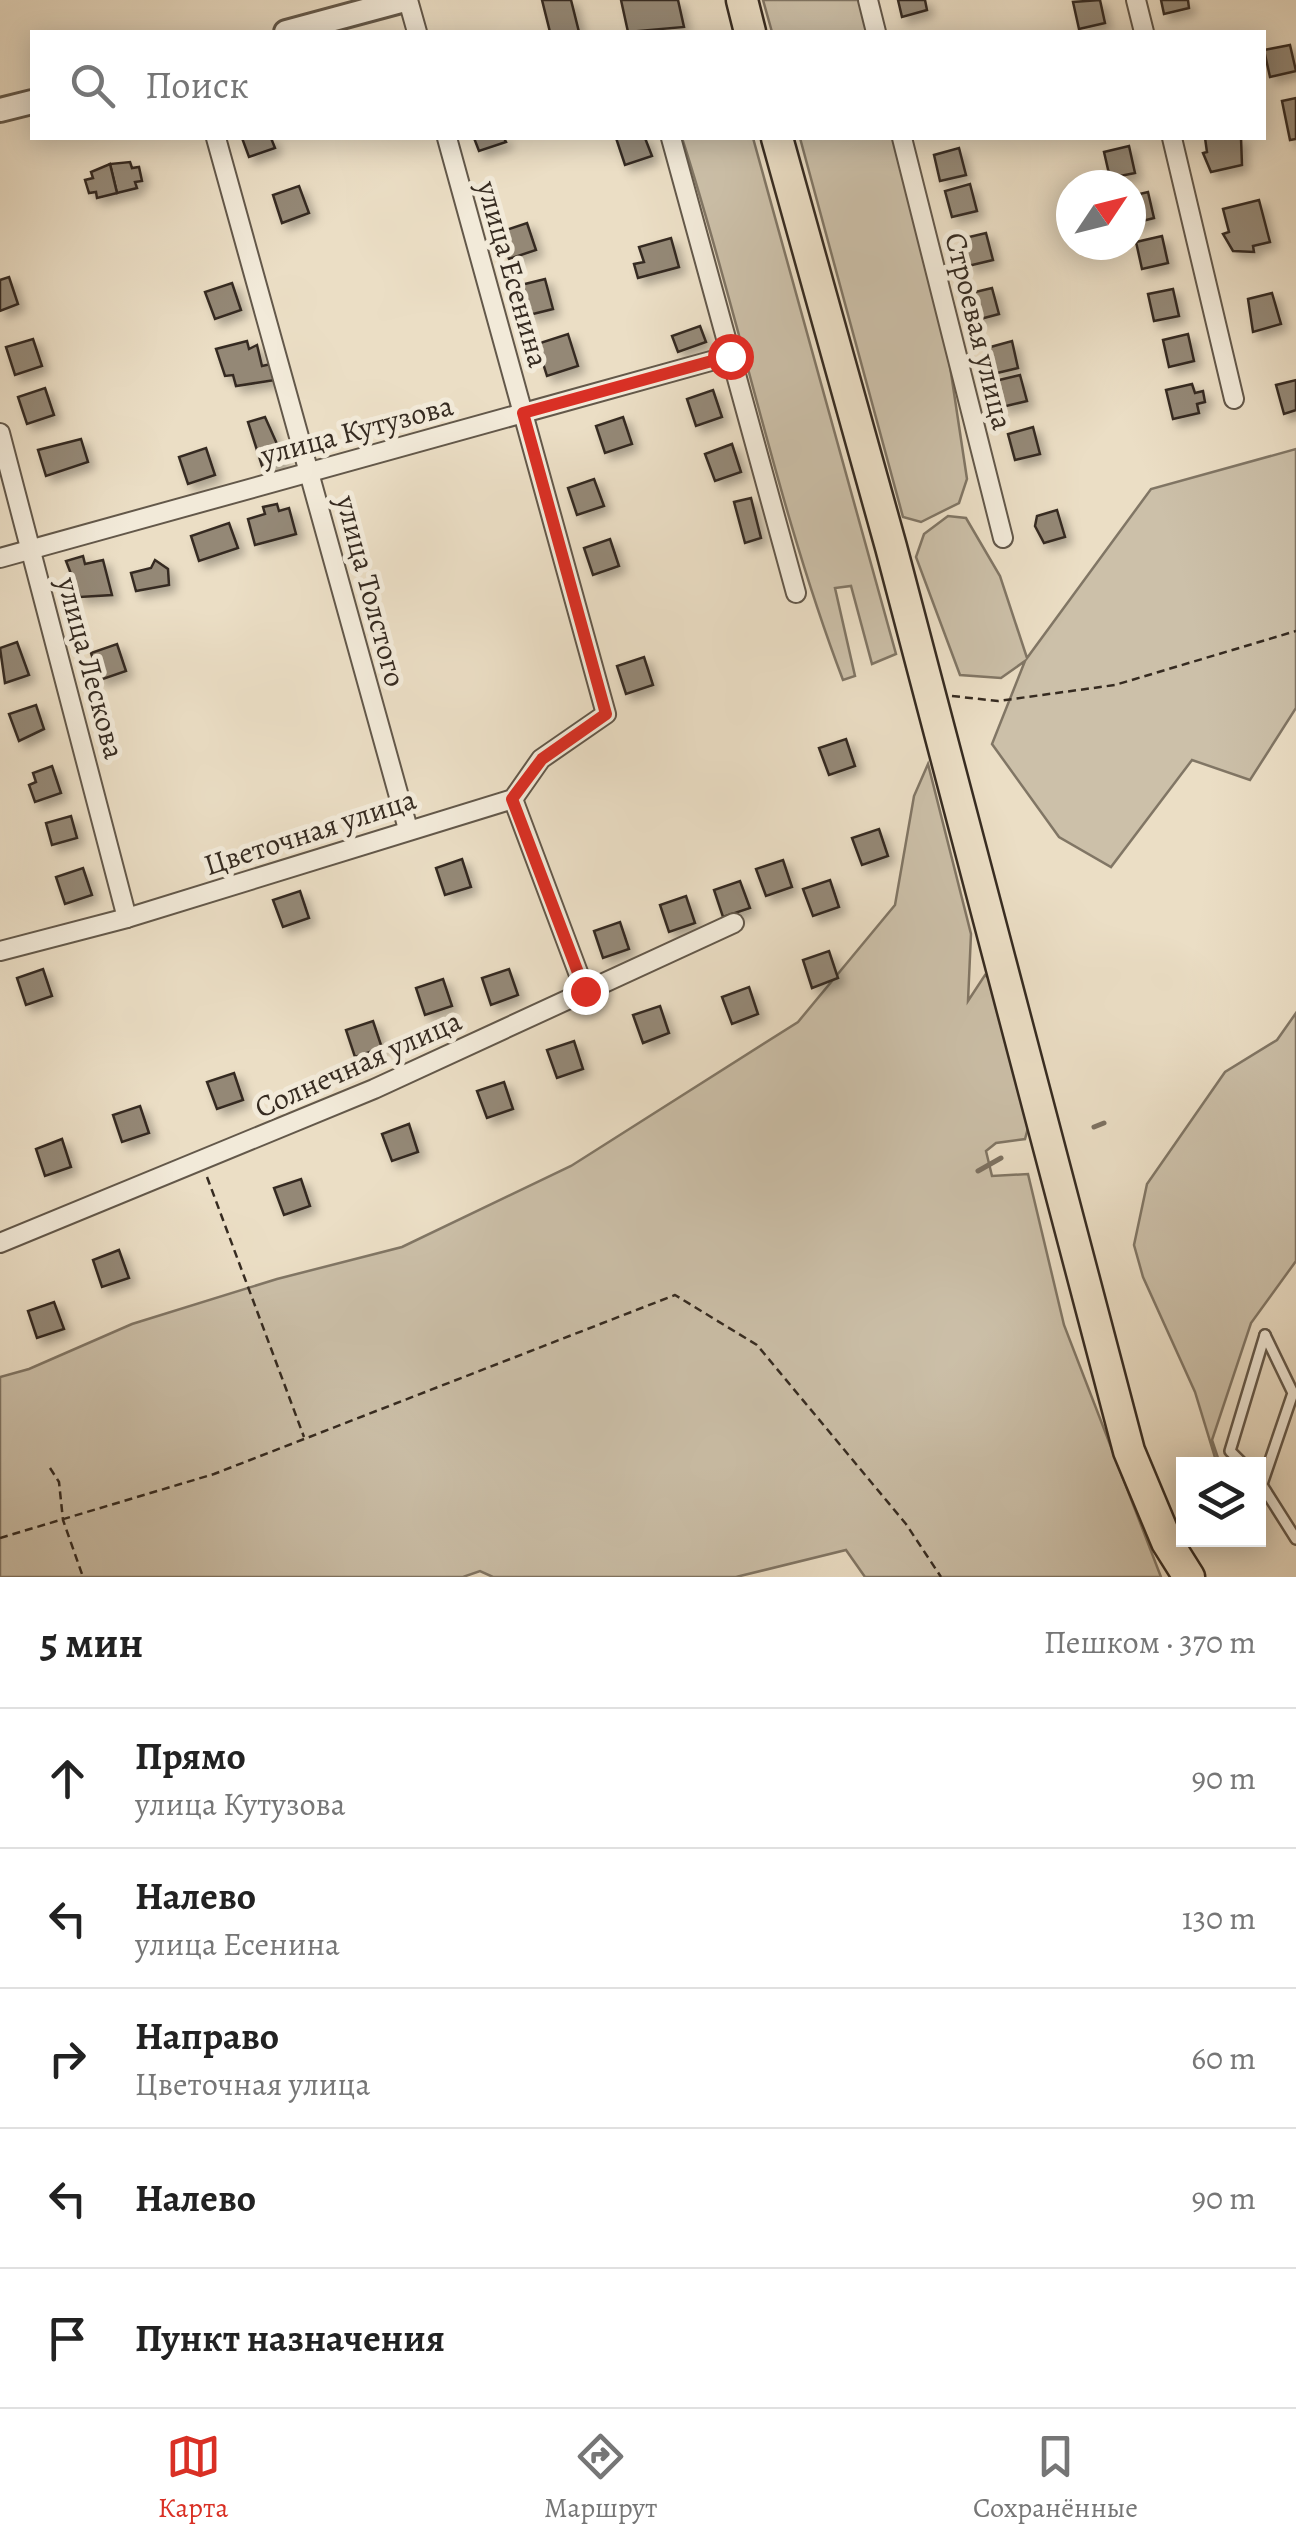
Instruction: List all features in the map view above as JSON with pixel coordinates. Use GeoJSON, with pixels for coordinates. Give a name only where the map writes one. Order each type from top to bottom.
{"type":"FeatureCollection","features":[{"type":"Feature","properties":{"kind":"main road"},"geometry":{"type":"LineString","coordinates":[[742,0],[750,30]]}},
{"type":"Feature","properties":{"kind":"main road"},"geometry":{"type":"LineString","coordinates":[[778,140],[931,699],[1129,1451],[1167,1542],[1189,1577]]}},
{"type":"Feature","properties":{"kind":"street"},"geometry":{"type":"LineString","coordinates":[[294,30],[407,0],[417,30]]}},
{"type":"Feature","properties":{"kind":"street"},"geometry":{"type":"LineString","coordinates":[[868,0],[876,30]]}},
{"type":"Feature","properties":{"kind":"street"},"geometry":{"type":"LineString","coordinates":[[1136,0],[1144,30]]}},
{"type":"Feature","properties":{"kind":"street"},"geometry":{"type":"LineString","coordinates":[[0,110],[30,102]]}},
{"type":"Feature","properties":{"kind":"street","name":"улица Толстого"},"geometry":{"type":"LineString","coordinates":[[217,140],[408,829]]}},
{"type":"Feature","properties":{"kind":"street","name":"улица Есенина"},"geometry":{"type":"LineString","coordinates":[[448,140],[606,714],[542,759],[512,799]]}},
{"type":"Feature","properties":{"kind":"street"},"geometry":{"type":"LineString","coordinates":[[672,140],[796,593]]}},
{"type":"Feature","properties":{"kind":"street","name":"Строевая улица"},"geometry":{"type":"LineString","coordinates":[[902,140],[1002,538]]}},
{"type":"Feature","properties":{"kind":"street"},"geometry":{"type":"LineString","coordinates":[[1172,140],[1234,399]]}},
{"type":"Feature","properties":{"kind":"street","name":"улица Кутузова"},"geometry":{"type":"LineString","coordinates":[[0,558],[730,356]]}},
{"type":"Feature","properties":{"kind":"street","name":"улица Лескова"},"geometry":{"type":"LineString","coordinates":[[0,433],[127,918]]}},
{"type":"Feature","properties":{"kind":"street"},"geometry":{"type":"LineString","coordinates":[[512,799],[585,991]]}},
{"type":"Feature","properties":{"kind":"street","name":"Цветочная улица"},"geometry":{"type":"LineString","coordinates":[[0,951],[127,918],[512,799]]}},
{"type":"Feature","properties":{"kind":"street","name":"Солнечная улица"},"geometry":{"type":"LineString","coordinates":[[0,1243],[374,1089],[734,923]]}},
{"type":"Feature","properties":{"kind":"lane"},"geometry":{"type":"LineString","coordinates":[[1236,1457],[1230,1451],[1265,1335],[1293,1394],[1266,1466]]}},
{"type":"Feature","properties":{"kind":"lane"},"geometry":{"type":"LineString","coordinates":[[1266,1492],[1296,1539]]}},
{"type":"Feature","properties":{"kind":"path"},"geometry":{"type":"LineString","coordinates":[[931,699],[956,695],[998,701],[1116,684],[1296,631]]}},
{"type":"Feature","properties":{"kind":"path"},"geometry":{"type":"LineString","coordinates":[[201,1162],[305,1439]]}},
{"type":"Feature","properties":{"kind":"path"},"geometry":{"type":"LineString","coordinates":[[0,1538],[214,1474],[675,1295],[757,1345],[906,1524],[941,1577]]}},
{"type":"Feature","properties":{"kind":"path"},"geometry":{"type":"LineString","coordinates":[[50,1468],[59,1482],[63,1520],[83,1577]]}},
{"type":"Feature","properties":{"kind":"shaded area"},"geometry":{"type":"Polygon","coordinates":[[[763,0],[864,0],[872,30],[771,30],[763,0]]]}},
{"type":"Feature","properties":{"kind":"shaded area"},"geometry":{"type":"Polygon","coordinates":[[[683,140],[754,140],[896,654],[872,664],[851,586],[835,588],[855,676],[843,680],[798,546],[683,140]]]}},
{"type":"Feature","properties":{"kind":"shaded area"},"geometry":{"type":"Polygon","coordinates":[[[801,140],[898,140],[943,320],[967,479],[959,503],[921,522],[903,517],[801,140]]]}},
{"type":"Feature","properties":{"kind":"shaded area"},"geometry":{"type":"Polygon","coordinates":[[[1296,449],[1296,708],[1250,780],[1192,760],[1111,867],[1059,837],[992,744],[1025,661],[1001,678],[960,675],[916,557],[924,534],[948,516],[966,518],[1000,576],[1027,658],[1151,489],[1296,449]]]}},
{"type":"Feature","properties":{"kind":"shaded area"},"geometry":{"type":"Polygon","coordinates":[[[928,764],[971,934],[968,1001],[985,975],[991,980],[1028,1128],[1025,1139],[996,1143],[986,1151],[992,1176],[1028,1174],[1064,1325],[1161,1577],[865,1577],[846,1550],[736,1577],[493,1577],[480,1571],[463,1577],[0,1577],[0,1377],[29,1369],[132,1324],[277,1279],[402,1247],[571,1166],[798,1022],[895,905],[914,796],[928,764]]]}},
{"type":"Feature","properties":{"kind":"shaded area"},"geometry":{"type":"Polygon","coordinates":[[[1296,1013],[1296,1261],[1251,1323],[1212,1440],[1215,1457],[1195,1392],[1143,1277],[1134,1245],[1147,1184],[1225,1072],[1277,1040],[1296,1013]]]}},
{"type":"Feature","properties":{"kind":"building"},"geometry":{"type":"Polygon","coordinates":[[[542,0],[571,0],[578,30],[550,30],[542,0]]]}},
{"type":"Feature","properties":{"kind":"building"},"geometry":{"type":"Polygon","coordinates":[[[621,0],[678,0],[684,27],[628,30],[621,0]]]}},
{"type":"Feature","properties":{"kind":"building"},"geometry":{"type":"Polygon","coordinates":[[[898,0],[925,0],[927,10],[902,17],[898,0]]]}},
{"type":"Feature","properties":{"kind":"building"},"geometry":{"type":"Polygon","coordinates":[[[1100,0],[1105,23],[1079,29],[1073,2],[1100,0]]]}},
{"type":"Feature","properties":{"kind":"building"},"geometry":{"type":"Polygon","coordinates":[[[1161,0],[1188,0],[1189,8],[1164,14],[1161,0]]]}},
{"type":"Feature","properties":{"kind":"building"},"geometry":{"type":"Polygon","coordinates":[[[1290,45],[1296,71],[1270,77],[1266,50],[1290,45]]]}},
{"type":"Feature","properties":{"kind":"building"},"geometry":{"type":"Polygon","coordinates":[[[1296,98],[1296,139],[1290,140],[1282,101],[1296,98]]]}},
{"type":"Feature","properties":{"kind":"building"},"geometry":{"type":"Polygon","coordinates":[[[243,140],[272,140],[275,148],[249,157],[243,140]]]}},
{"type":"Feature","properties":{"kind":"building"},"geometry":{"type":"Polygon","coordinates":[[[475,140],[506,142],[479,151],[475,140]]]}},
{"type":"Feature","properties":{"kind":"building"},"geometry":{"type":"Polygon","coordinates":[[[617,140],[646,140],[652,156],[625,165],[617,140]]]}},
{"type":"Feature","properties":{"kind":"building"},"geometry":{"type":"Polygon","coordinates":[[[1205,140],[1241,140],[1242,165],[1211,172],[1203,153],[1207,152],[1205,140]]]}},
{"type":"Feature","properties":{"kind":"building"},"geometry":{"type":"Polygon","coordinates":[[[1129,146],[1134,170],[1108,170],[1104,152],[1129,146]]]}},
{"type":"Feature","properties":{"kind":"building"},"geometry":{"type":"Polygon","coordinates":[[[959,148],[966,175],[940,181],[934,155],[959,148]]]}},
{"type":"Feature","properties":{"kind":"building"},"geometry":{"type":"Polygon","coordinates":[[[130,162],[132,168],[139,167],[142,181],[135,182],[137,188],[117,193],[110,164],[130,162]]]}},
{"type":"Feature","properties":{"kind":"building"},"geometry":{"type":"Polygon","coordinates":[[[110,164],[117,193],[97,198],[96,192],[89,193],[85,180],[93,178],[91,172],[110,164]]]}},
{"type":"Feature","properties":{"kind":"building"},"geometry":{"type":"Polygon","coordinates":[[[970,184],[977,211],[952,217],[945,191],[970,184]]]}},
{"type":"Feature","properties":{"kind":"building"},"geometry":{"type":"Polygon","coordinates":[[[299,186],[309,213],[282,223],[273,195],[299,186]]]}},
{"type":"Feature","properties":{"kind":"building"},"geometry":{"type":"Polygon","coordinates":[[[1146,192],[1154,218],[1146,220],[1146,192]]]}},
{"type":"Feature","properties":{"kind":"building"},"geometry":{"type":"Polygon","coordinates":[[[1259,200],[1270,242],[1253,246],[1254,252],[1233,251],[1223,234],[1229,232],[1223,209],[1259,200]]]}},
{"type":"Feature","properties":{"kind":"building"},"geometry":{"type":"Polygon","coordinates":[[[527,223],[536,250],[509,259],[500,232],[527,223]]]}},
{"type":"Feature","properties":{"kind":"building"},"geometry":{"type":"Polygon","coordinates":[[[986,233],[993,260],[968,266],[961,239],[986,233]]]}},
{"type":"Feature","properties":{"kind":"building"},"geometry":{"type":"Polygon","coordinates":[[[1162,236],[1168,263],[1142,269],[1140,260],[1146,260],[1146,240],[1162,236]]]}},
{"type":"Feature","properties":{"kind":"building"},"geometry":{"type":"Polygon","coordinates":[[[671,238],[679,267],[638,278],[634,264],[644,262],[639,247],[671,238]]]}},
{"type":"Feature","properties":{"kind":"building"},"geometry":{"type":"Polygon","coordinates":[[[9,277],[18,304],[0,311],[0,280],[9,277]]]}},
{"type":"Feature","properties":{"kind":"building"},"geometry":{"type":"Polygon","coordinates":[[[545,279],[553,309],[529,315],[521,285],[545,279]]]}},
{"type":"Feature","properties":{"kind":"building"},"geometry":{"type":"Polygon","coordinates":[[[232,283],[241,310],[215,319],[205,292],[232,283]]]}},
{"type":"Feature","properties":{"kind":"building"},"geometry":{"type":"Polygon","coordinates":[[[992,288],[999,314],[973,321],[967,294],[992,288]]]}},
{"type":"Feature","properties":{"kind":"building"},"geometry":{"type":"Polygon","coordinates":[[[1173,289],[1179,316],[1154,321],[1148,294],[1173,289]]]}},
{"type":"Feature","properties":{"kind":"building"},"geometry":{"type":"Polygon","coordinates":[[[1272,293],[1281,324],[1253,332],[1248,299],[1272,293]]]}},
{"type":"Feature","properties":{"kind":"building"},"geometry":{"type":"Polygon","coordinates":[[[700,326],[706,342],[678,352],[672,336],[700,326]]]}},
{"type":"Feature","properties":{"kind":"building"},"geometry":{"type":"Polygon","coordinates":[[[568,334],[578,366],[547,376],[537,344],[568,334]]]}},
{"type":"Feature","properties":{"kind":"building"},"geometry":{"type":"Polygon","coordinates":[[[1188,334],[1194,361],[1169,367],[1163,340],[1188,334]]]}},
{"type":"Feature","properties":{"kind":"building"},"geometry":{"type":"Polygon","coordinates":[[[33,339],[42,366],[15,375],[6,347],[33,339]]]}},
{"type":"Feature","properties":{"kind":"building"},"geometry":{"type":"Polygon","coordinates":[[[247,341],[249,349],[257,345],[262,366],[271,364],[275,380],[236,386],[233,375],[225,376],[216,349],[247,341]]]}},
{"type":"Feature","properties":{"kind":"building"},"geometry":{"type":"Polygon","coordinates":[[[1012,341],[1018,368],[993,374],[987,348],[1012,341]]]}},
{"type":"Feature","properties":{"kind":"building"},"geometry":{"type":"Polygon","coordinates":[[[1020,375],[1027,401],[1002,407],[995,381],[1020,375]]]}},
{"type":"Feature","properties":{"kind":"building"},"geometry":{"type":"Polygon","coordinates":[[[1296,380],[1296,410],[1284,414],[1276,385],[1296,380]]]}},
{"type":"Feature","properties":{"kind":"building"},"geometry":{"type":"Polygon","coordinates":[[[1192,384],[1195,393],[1203,391],[1205,402],[1197,404],[1199,413],[1173,419],[1166,390],[1192,384]]]}},
{"type":"Feature","properties":{"kind":"building"},"geometry":{"type":"Polygon","coordinates":[[[45,388],[54,415],[27,424],[18,397],[45,388]]]}},
{"type":"Feature","properties":{"kind":"building"},"geometry":{"type":"Polygon","coordinates":[[[713,390],[722,417],[696,426],[687,399],[713,390]]]}},
{"type":"Feature","properties":{"kind":"building"},"geometry":{"type":"Polygon","coordinates":[[[265,417],[285,462],[263,469],[248,422],[265,417]]]}},
{"type":"Feature","properties":{"kind":"building"},"geometry":{"type":"Polygon","coordinates":[[[623,417],[632,444],[605,453],[596,426],[623,417]]]}},
{"type":"Feature","properties":{"kind":"building"},"geometry":{"type":"Polygon","coordinates":[[[1033,427],[1040,454],[1015,460],[1008,434],[1033,427]]]}},
{"type":"Feature","properties":{"kind":"building"},"geometry":{"type":"Polygon","coordinates":[[[81,439],[88,462],[46,476],[38,450],[81,439]]]}},
{"type":"Feature","properties":{"kind":"building"},"geometry":{"type":"Polygon","coordinates":[[[732,444],[741,472],[715,481],[705,454],[732,444]]]}},
{"type":"Feature","properties":{"kind":"building"},"geometry":{"type":"Polygon","coordinates":[[[206,448],[215,475],[188,484],[179,457],[206,448]]]}},
{"type":"Feature","properties":{"kind":"building"},"geometry":{"type":"Polygon","coordinates":[[[594,479],[604,506],[577,515],[568,488],[594,479]]]}},
{"type":"Feature","properties":{"kind":"building"},"geometry":{"type":"Polygon","coordinates":[[[751,498],[761,538],[745,543],[734,502],[751,498]]]}},
{"type":"Feature","properties":{"kind":"building"},"geometry":{"type":"Polygon","coordinates":[[[277,504],[279,511],[289,508],[296,534],[255,545],[248,519],[265,514],[263,507],[277,504]]]}},
{"type":"Feature","properties":{"kind":"building"},"geometry":{"type":"Polygon","coordinates":[[[1057,510],[1065,537],[1044,543],[1035,526],[1037,516],[1057,510]]]}},
{"type":"Feature","properties":{"kind":"building"},"geometry":{"type":"Polygon","coordinates":[[[229,523],[238,548],[199,561],[191,536],[229,523]]]}},
{"type":"Feature","properties":{"kind":"building"},"geometry":{"type":"Polygon","coordinates":[[[610,539],[619,566],[593,575],[584,548],[610,539]]]}},
{"type":"Feature","properties":{"kind":"building"},"geometry":{"type":"Polygon","coordinates":[[[83,556],[85,564],[103,560],[112,595],[80,597],[66,561],[83,556]]]}},
{"type":"Feature","properties":{"kind":"building"},"geometry":{"type":"Polygon","coordinates":[[[155,560],[168,569],[169,585],[136,591],[131,573],[151,568],[155,560]]]}},
{"type":"Feature","properties":{"kind":"building"},"geometry":{"type":"Polygon","coordinates":[[[17,642],[29,675],[5,683],[0,648],[17,642]]]}},
{"type":"Feature","properties":{"kind":"building"},"geometry":{"type":"Polygon","coordinates":[[[117,644],[126,671],[100,680],[91,653],[117,644]]]}},
{"type":"Feature","properties":{"kind":"building"},"geometry":{"type":"Polygon","coordinates":[[[644,657],[653,685],[626,694],[617,666],[644,657]]]}},
{"type":"Feature","properties":{"kind":"building"},"geometry":{"type":"Polygon","coordinates":[[[36,705],[44,729],[19,741],[9,714],[36,705]]]}},
{"type":"Feature","properties":{"kind":"building"},"geometry":{"type":"Polygon","coordinates":[[[846,739],[855,766],[829,775],[819,748],[846,739]]]}},
{"type":"Feature","properties":{"kind":"building"},"geometry":{"type":"Polygon","coordinates":[[[52,766],[61,793],[35,802],[29,785],[36,782],[33,773],[52,766]]]}},
{"type":"Feature","properties":{"kind":"building"},"geometry":{"type":"Polygon","coordinates":[[[71,816],[77,838],[52,845],[46,823],[71,816]]]}},
{"type":"Feature","properties":{"kind":"building"},"geometry":{"type":"Polygon","coordinates":[[[879,829],[888,856],[862,865],[852,838],[879,829]]]}},
{"type":"Feature","properties":{"kind":"building"},"geometry":{"type":"Polygon","coordinates":[[[462,859],[471,887],[445,895],[436,868],[462,859]]]}},
{"type":"Feature","properties":{"kind":"building"},"geometry":{"type":"Polygon","coordinates":[[[783,860],[792,887],[766,896],[756,869],[783,860]]]}},
{"type":"Feature","properties":{"kind":"building"},"geometry":{"type":"Polygon","coordinates":[[[83,868],[92,895],[65,904],[56,877],[83,868]]]}},
{"type":"Feature","properties":{"kind":"building"},"geometry":{"type":"Polygon","coordinates":[[[830,880],[839,907],[813,916],[803,889],[830,880]]]}},
{"type":"Feature","properties":{"kind":"building"},"geometry":{"type":"Polygon","coordinates":[[[740,881],[750,908],[723,917],[714,890],[740,881]]]}},
{"type":"Feature","properties":{"kind":"building"},"geometry":{"type":"Polygon","coordinates":[[[300,891],[309,918],[283,927],[273,900],[300,891]]]}},
{"type":"Feature","properties":{"kind":"building"},"geometry":{"type":"Polygon","coordinates":[[[686,896],[695,923],[669,932],[660,905],[686,896]]]}},
{"type":"Feature","properties":{"kind":"building"},"geometry":{"type":"Polygon","coordinates":[[[620,922],[629,949],[603,958],[594,931],[620,922]]]}},
{"type":"Feature","properties":{"kind":"building"},"geometry":{"type":"Polygon","coordinates":[[[829,951],[838,978],[812,988],[803,960],[829,951]]]}},
{"type":"Feature","properties":{"kind":"building"},"geometry":{"type":"Polygon","coordinates":[[[43,969],[52,996],[26,1005],[17,978],[43,969]]]}},
{"type":"Feature","properties":{"kind":"building"},"geometry":{"type":"Polygon","coordinates":[[[509,969],[518,995],[491,1005],[482,978],[509,969]]]}},
{"type":"Feature","properties":{"kind":"building"},"geometry":{"type":"Polygon","coordinates":[[[443,979],[452,1006],[425,1015],[416,988],[443,979]]]}},
{"type":"Feature","properties":{"kind":"building"},"geometry":{"type":"Polygon","coordinates":[[[749,987],[758,1014],[732,1024],[722,997],[749,987]]]}},
{"type":"Feature","properties":{"kind":"building"},"geometry":{"type":"Polygon","coordinates":[[[660,1006],[669,1033],[643,1043],[633,1015],[660,1006]]]}},
{"type":"Feature","properties":{"kind":"building"},"geometry":{"type":"Polygon","coordinates":[[[373,1021],[382,1048],[355,1057],[346,1030],[373,1021]]]}},
{"type":"Feature","properties":{"kind":"building"},"geometry":{"type":"Polygon","coordinates":[[[574,1041],[583,1069],[557,1078],[547,1050],[574,1041]]]}},
{"type":"Feature","properties":{"kind":"building"},"geometry":{"type":"Polygon","coordinates":[[[234,1073],[243,1100],[217,1109],[207,1082],[234,1073]]]}},
{"type":"Feature","properties":{"kind":"building"},"geometry":{"type":"Polygon","coordinates":[[[504,1082],[513,1109],[487,1118],[477,1091],[504,1082]]]}},
{"type":"Feature","properties":{"kind":"building"},"geometry":{"type":"Polygon","coordinates":[[[140,1106],[149,1133],[122,1142],[113,1115],[140,1106]]]}},
{"type":"Feature","properties":{"kind":"building"},"geometry":{"type":"Polygon","coordinates":[[[409,1124],[418,1152],[392,1161],[382,1134],[409,1124]]]}},
{"type":"Feature","properties":{"kind":"building"},"geometry":{"type":"Polygon","coordinates":[[[62,1139],[71,1167],[45,1176],[36,1149],[62,1139]]]}},
{"type":"Feature","properties":{"kind":"building"},"geometry":{"type":"Polygon","coordinates":[[[301,1179],[310,1206],[284,1215],[274,1188],[301,1179]]]}},
{"type":"Feature","properties":{"kind":"building"},"geometry":{"type":"Polygon","coordinates":[[[119,1250],[129,1278],[102,1287],[93,1260],[119,1250]]]}},
{"type":"Feature","properties":{"kind":"building"},"geometry":{"type":"Polygon","coordinates":[[[54,1302],[64,1329],[37,1338],[28,1311],[54,1302]]]}},
{"type":"Feature","properties":{"kind":"waterway"},"geometry":{"type":"LineString","coordinates":[[1094,1127],[1104,1123]]}},
{"type":"Feature","properties":{"kind":"waterway"},"geometry":{"type":"LineString","coordinates":[[978,1171],[1001,1158]]}},
{"type":"Feature","properties":{"kind":"route"},"geometry":{"type":"LineString","coordinates":[[585,991],[512,799],[542,759],[606,714],[523,413],[730,356]]}}]}
